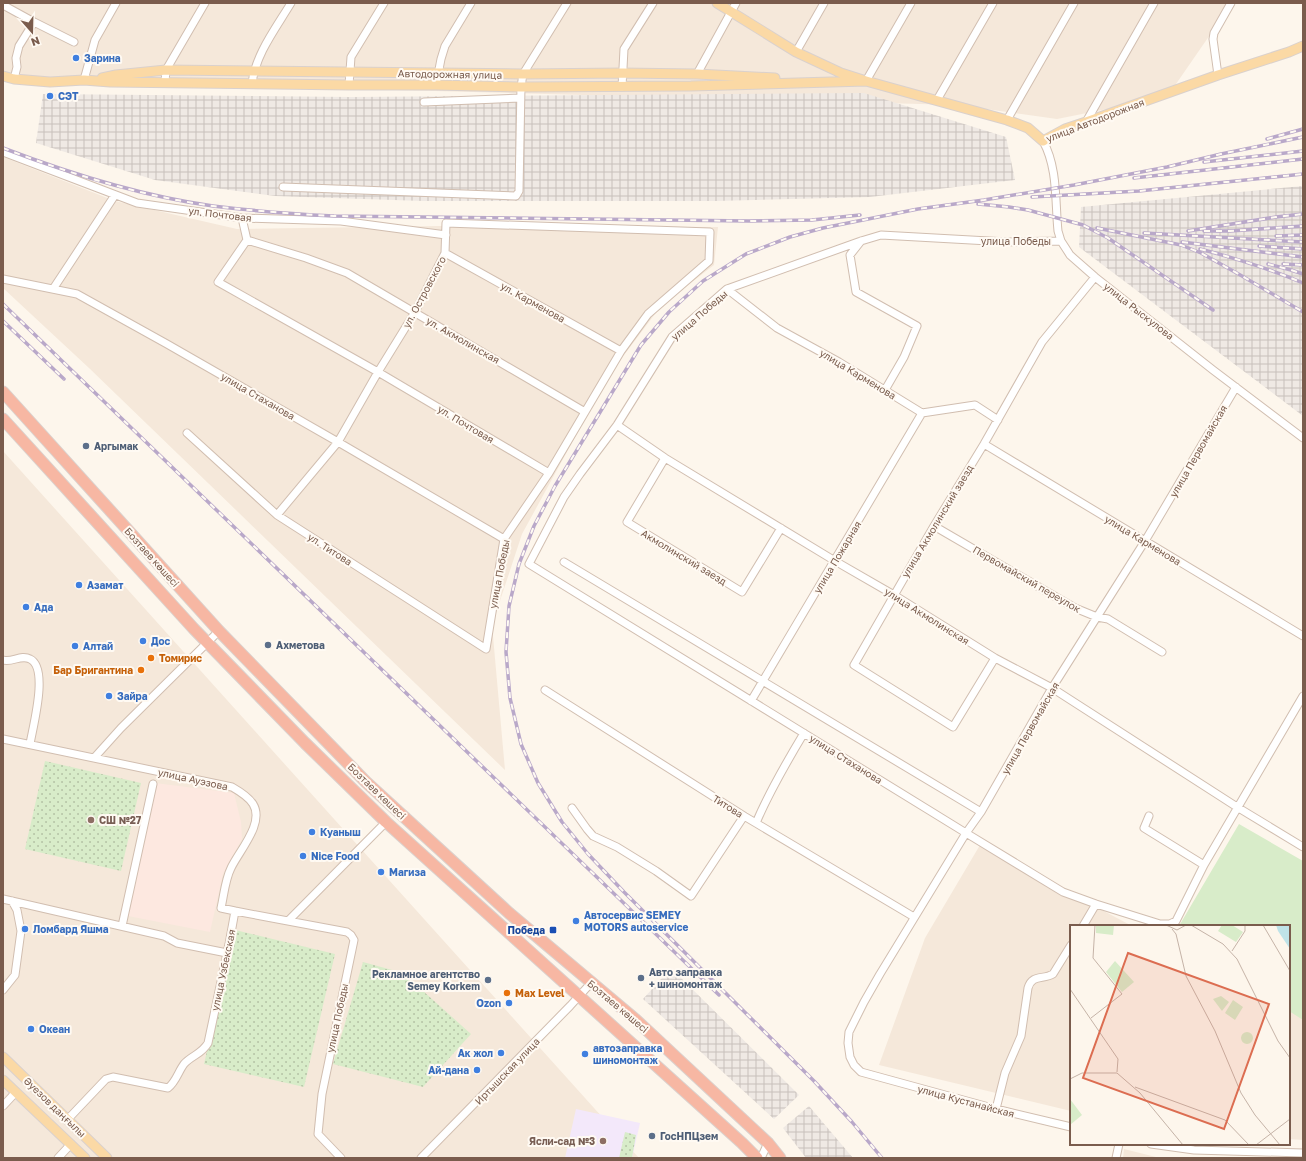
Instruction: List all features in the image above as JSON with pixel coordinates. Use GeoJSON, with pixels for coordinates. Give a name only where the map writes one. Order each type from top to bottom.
{"type":"FeatureCollection","features":[{"type":"Feature","properties":{"kind":"highway","name":"Бозтаев көшесі"},"geometry":{"type":"LineString","coordinates":[[3,392],[219,631],[366,782],[509,913],[636,1020],[768,1143],[780,1158]]}},
{"type":"Feature","properties":{"kind":"highway","name":"Бозтаев көшесі"},"geometry":{"type":"LineString","coordinates":[[3,420],[207,642],[305,743],[386,822],[580,996],[757,1158]]}},
{"type":"Feature","properties":{"kind":"main road"},"geometry":{"type":"LineString","coordinates":[[717,3],[796,52],[841,73],[866,81]]}},
{"type":"Feature","properties":{"kind":"main road","name":"улица Автодорожная"},"geometry":{"type":"LineString","coordinates":[[866,81],[1007,120],[1028,128],[1043,141],[1065,129],[1303,46]]}},
{"type":"Feature","properties":{"kind":"main road","name":"Автодорожная улица"},"geometry":{"type":"LineString","coordinates":[[3,76],[14,80],[50,82],[89,80],[116,75],[166,70],[349,73],[622,73],[696,74],[796,79],[808,82]]}},
{"type":"Feature","properties":{"kind":"main road","name":"Автодорожная улица"},"geometry":{"type":"LineString","coordinates":[[89,80],[110,82],[349,85],[436,84],[520,87],[690,86],[866,81]]}},
{"type":"Feature","properties":{"kind":"main road","name":"Әуезов даңғылы"},"geometry":{"type":"LineString","coordinates":[[3,1057],[107,1158]]}},
{"type":"Feature","properties":{"kind":"main road","name":"Әуезов даңғылы"},"geometry":{"type":"LineString","coordinates":[[3,1080],[85,1158]]}},
{"type":"Feature","properties":{"kind":"street"},"geometry":{"type":"LineString","coordinates":[[89,80],[95,40],[116,3]]}},
{"type":"Feature","properties":{"kind":"street"},"geometry":{"type":"LineString","coordinates":[[165,82],[166,70],[205,3]]}},
{"type":"Feature","properties":{"kind":"street"},"geometry":{"type":"LineString","coordinates":[[252,84],[253,72],[258,60],[291,3]]}},
{"type":"Feature","properties":{"kind":"street"},"geometry":{"type":"LineString","coordinates":[[349,85],[351,57],[384,3]]}},
{"type":"Feature","properties":{"kind":"street"},"geometry":{"type":"LineString","coordinates":[[436,84],[445,46],[471,3]]}},
{"type":"Feature","properties":{"kind":"street"},"geometry":{"type":"LineString","coordinates":[[283,187],[516,196],[519,191],[520,87],[523,74],[567,3]]}},
{"type":"Feature","properties":{"kind":"street"},"geometry":{"type":"LineString","coordinates":[[622,86],[624,49],[653,3]]}},
{"type":"Feature","properties":{"kind":"street"},"geometry":{"type":"LineString","coordinates":[[696,74],[736,3]]}},
{"type":"Feature","properties":{"kind":"street"},"geometry":{"type":"LineString","coordinates":[[796,52],[824,3]]}},
{"type":"Feature","properties":{"kind":"street"},"geometry":{"type":"LineString","coordinates":[[866,81],[911,3]]}},
{"type":"Feature","properties":{"kind":"street"},"geometry":{"type":"LineString","coordinates":[[937,100],[993,3]]}},
{"type":"Feature","properties":{"kind":"street"},"geometry":{"type":"LineString","coordinates":[[1007,120],[1074,3]]}},
{"type":"Feature","properties":{"kind":"street"},"geometry":{"type":"LineString","coordinates":[[1086,122],[1154,3]]}},
{"type":"Feature","properties":{"kind":"street"},"geometry":{"type":"LineString","coordinates":[[1218,75],[1213,39],[1214,33],[1231,3]]}},
{"type":"Feature","properties":{"kind":"street"},"geometry":{"type":"LineString","coordinates":[[3,5],[74,42]]}},
{"type":"Feature","properties":{"kind":"street"},"geometry":{"type":"LineString","coordinates":[[14,80],[17,67],[16,58],[20,46],[34,22]]}},
{"type":"Feature","properties":{"kind":"street"},"geometry":{"type":"LineString","coordinates":[[551,74],[551,87]]}},
{"type":"Feature","properties":{"kind":"street"},"geometry":{"type":"LineString","coordinates":[[424,102],[520,98]]}},
{"type":"Feature","properties":{"kind":"street","name":"улица Рыскулова"},"geometry":{"type":"LineString","coordinates":[[1043,141],[1048,150],[1052,164],[1058,231],[1061,241],[1070,255],[1095,277],[1303,438]]}},
{"type":"Feature","properties":{"kind":"street","name":"ул. Почтовая"},"geometry":{"type":"LineString","coordinates":[[3,152],[137,203],[242,218],[341,221],[446,235]]}},
{"type":"Feature","properties":{"kind":"street"},"geometry":{"type":"LineString","coordinates":[[53,289],[115,195]]}},
{"type":"Feature","properties":{"kind":"street"},"geometry":{"type":"LineString","coordinates":[[242,218],[247,240]]}},
{"type":"Feature","properties":{"kind":"street","name":"улица Победы"},"geometry":{"type":"LineString","coordinates":[[446,235],[446,223],[710,232],[709,261],[648,314],[621,351],[549,473],[504,539],[486,649]]}},
{"type":"Feature","properties":{"kind":"street","name":"ул. Островского"},"geometry":{"type":"LineString","coordinates":[[277,515],[338,442],[378,372],[415,312],[445,253],[446,235]]}},
{"type":"Feature","properties":{"kind":"street","name":"улица Победы"},"geometry":{"type":"LineString","coordinates":[[533,567],[529,564],[529,562],[564,497],[617,425],[672,337],[727,289],[881,235],[1007,242],[1061,241]]}},
{"type":"Feature","properties":{"kind":"street","name":"ул. Почтовая"},"geometry":{"type":"LineString","coordinates":[[247,240],[218,282],[378,372],[549,473]]}},
{"type":"Feature","properties":{"kind":"street","name":"ул. Акмолинская"},"geometry":{"type":"LineString","coordinates":[[247,240],[306,258],[347,273],[585,412]]}},
{"type":"Feature","properties":{"kind":"street"},"geometry":{"type":"LineString","coordinates":[[861,241],[850,255],[856,292],[917,326],[904,358],[885,390]]}},
{"type":"Feature","properties":{"kind":"street","name":"ул. Карменова"},"geometry":{"type":"LineString","coordinates":[[445,253],[621,351]]}},
{"type":"Feature","properties":{"kind":"street","name":"улица Акмолинский заезд"},"geometry":{"type":"LineString","coordinates":[[996,658],[954,727],[854,665],[934,526],[998,420],[1042,342],[1095,277]]}},
{"type":"Feature","properties":{"kind":"street","name":"улица Стаханова"},"geometry":{"type":"LineString","coordinates":[[3,279],[77,294],[338,442],[504,539]]}},
{"type":"Feature","properties":{"kind":"street","name":"улица Карменова"},"geometry":{"type":"LineString","coordinates":[[727,289],[777,328],[839,362],[922,413]]}},
{"type":"Feature","properties":{"kind":"street","name":"улица Первомайская"},"geometry":{"type":"LineString","coordinates":[[860,1072],[850,1057],[848,1043],[849,1032],[864,1002],[914,917],[966,833],[981,812],[1052,688],[1145,541],[1236,387]]}},
{"type":"Feature","properties":{"kind":"street"},"geometry":{"type":"LineString","coordinates":[[922,413],[975,405],[998,420]]}},
{"type":"Feature","properties":{"kind":"street","name":"улица Пожарная"},"geometry":{"type":"LineString","coordinates":[[752,701],[922,413]]}},
{"type":"Feature","properties":{"kind":"street","name":"улица Акмолинская"},"geometry":{"type":"LineString","coordinates":[[617,425],[665,458],[835,561],[894,595],[996,658],[1052,688],[1237,807]]}},
{"type":"Feature","properties":{"kind":"street","name":"ул. Титова"},"geometry":{"type":"LineString","coordinates":[[187,433],[277,515],[486,649]]}},
{"type":"Feature","properties":{"kind":"street","name":"улица Карменова"},"geometry":{"type":"LineString","coordinates":[[984,444],[1303,636]]}},
{"type":"Feature","properties":{"kind":"street","name":"Акмолинский заезд"},"geometry":{"type":"LineString","coordinates":[[665,458],[626,522],[742,592],[781,528]]}},
{"type":"Feature","properties":{"kind":"street","name":"Первомайский переулок"},"geometry":{"type":"LineString","coordinates":[[934,526],[1075,608],[1097,617],[1108,619],[1162,652]]}},
{"type":"Feature","properties":{"kind":"street"},"geometry":{"type":"LineString","coordinates":[[564,562],[981,812]]}},
{"type":"Feature","properties":{"kind":"street","name":"улица Стаханова"},"geometry":{"type":"LineString","coordinates":[[533,567],[1063,892],[1160,924],[1170,924],[1176,921],[1204,865]]}},
{"type":"Feature","properties":{"kind":"street"},"geometry":{"type":"LineString","coordinates":[[94,758],[121,728],[219,631]]}},
{"type":"Feature","properties":{"kind":"street"},"geometry":{"type":"LineString","coordinates":[[3,660],[10,661],[20,658],[28,658],[34,661],[38,669],[39,690],[30,744]]}},
{"type":"Feature","properties":{"kind":"street","name":"Титова"},"geometry":{"type":"LineString","coordinates":[[545,690],[744,816],[914,917]]}},
{"type":"Feature","properties":{"kind":"street"},"geometry":{"type":"LineString","coordinates":[[1149,816],[1144,828],[1204,865],[1303,696]]}},
{"type":"Feature","properties":{"kind":"street"},"geometry":{"type":"LineString","coordinates":[[756,823],[774,783],[804,733]]}},
{"type":"Feature","properties":{"kind":"street","name":"улица Ауэзова"},"geometry":{"type":"LineString","coordinates":[[3,739],[232,787],[250,800],[254,805],[257,816],[255,827],[230,870],[225,884],[221,908],[235,911]]}},
{"type":"Feature","properties":{"kind":"street"},"geometry":{"type":"LineString","coordinates":[[122,926],[153,784]]}},
{"type":"Feature","properties":{"kind":"street"},"geometry":{"type":"LineString","coordinates":[[1237,807],[1303,847]]}},
{"type":"Feature","properties":{"kind":"street"},"geometry":{"type":"LineString","coordinates":[[572,808],[593,836],[618,847],[656,871],[691,896],[744,816]]}},
{"type":"Feature","properties":{"kind":"street"},"geometry":{"type":"LineString","coordinates":[[235,911],[288,921],[386,822]]}},
{"type":"Feature","properties":{"kind":"street"},"geometry":{"type":"LineString","coordinates":[[3,899],[164,936],[176,943],[227,953]]}},
{"type":"Feature","properties":{"kind":"street"},"geometry":{"type":"LineString","coordinates":[[3,990],[15,975],[21,931],[17,910],[12,901]]}},
{"type":"Feature","properties":{"kind":"street"},"geometry":{"type":"LineString","coordinates":[[1084,925],[1096,904]]}},
{"type":"Feature","properties":{"kind":"street","name":"улица Узбекская"},"geometry":{"type":"LineString","coordinates":[[68,1119],[106,1079],[113,1077],[168,1088],[172,1085],[185,1064],[204,1049],[208,1043],[235,911]]}},
{"type":"Feature","properties":{"kind":"street","name":"улица Победы"},"geometry":{"type":"LineString","coordinates":[[288,921],[347,932],[354,940],[322,1094],[318,1134],[340,1158]]}},
{"type":"Feature","properties":{"kind":"street"},"geometry":{"type":"LineString","coordinates":[[996,1109],[1005,1073],[1021,1036],[1030,982],[1032,980],[1049,977],[1053,974],[1070,947]]}},
{"type":"Feature","properties":{"kind":"street","name":"Иртышская улица"},"geometry":{"type":"LineString","coordinates":[[424,1157],[591,983]]}},
{"type":"Feature","properties":{"kind":"street","name":"улица Кустанайская"},"geometry":{"type":"LineString","coordinates":[[860,1072],[996,1109],[1070,1127]]}},
{"type":"Feature","properties":{"kind":"street"},"geometry":{"type":"LineString","coordinates":[[3,1106],[16,1092]]}},
{"type":"Feature","properties":{"kind":"street"},"geometry":{"type":"LineString","coordinates":[[761,1158],[768,1143]]}},
{"type":"Feature","properties":{"kind":"street"},"geometry":{"type":"LineString","coordinates":[[58,1158],[71,1144]]}},
{"type":"Feature","properties":{"kind":"street"},"geometry":{"type":"LineString","coordinates":[[1116,1158],[1119,1145]]}},
{"type":"Feature","properties":{"kind":"street"},"geometry":{"type":"LineString","coordinates":[[1158,1145],[1194,1150],[1224,1150],[1301,1155]]}},
{"type":"Feature","properties":{"kind":"shaded area"},"geometry":{"type":"Polygon","coordinates":[[[3,3],[1232,3],[1167,97],[1057,119],[957,105],[98,82],[3,74],[3,3]]]}},
{"type":"Feature","properties":{"kind":"shaded area"},"geometry":{"type":"Polygon","coordinates":[[[864,93],[1006,137],[1015,180],[870,197],[715,201],[423,201],[275,196],[155,180],[36,143],[43,94],[351,97],[864,93]]]}},
{"type":"Feature","properties":{"kind":"shaded area"},"geometry":{"type":"Polygon","coordinates":[[[3,157],[115,201],[237,229],[438,226],[718,227],[714,265],[661,306],[609,375],[522,534],[492,625],[505,770],[89,368],[3,288],[3,157]]]}},
{"type":"Feature","properties":{"kind":"shaded area"},"geometry":{"type":"Polygon","coordinates":[[[1303,186],[1303,416],[1079,247],[1081,207],[1303,186]]]}},
{"type":"Feature","properties":{"kind":"shaded area"},"geometry":{"type":"Polygon","coordinates":[[[3,451],[639,1158],[3,1158],[3,451]]]}},
{"type":"Feature","properties":{"kind":"shaded area"},"geometry":{"type":"Polygon","coordinates":[[[155,783],[234,793],[241,822],[242,839],[223,874],[210,932],[128,916],[155,783]]]}},
{"type":"Feature","properties":{"kind":"shaded area"},"geometry":{"type":"Polygon","coordinates":[[[980,845],[1130,925],[1070,925],[1070,1111],[879,1065],[925,938],[980,845]]]}},
{"type":"Feature","properties":{"kind":"shaded area"},"geometry":{"type":"Polygon","coordinates":[[[1303,861],[1303,1140],[1290,1139],[1290,925],[1185,925],[1303,861]]]}},
{"type":"Feature","properties":{"kind":"shaded area"},"geometry":{"type":"Polygon","coordinates":[[[671,968],[799,1095],[774,1119],[643,999],[671,968]]]}},
{"type":"Feature","properties":{"kind":"shaded area"},"geometry":{"type":"Polygon","coordinates":[[[809,1106],[853,1158],[806,1158],[783,1128],[809,1106]]]}},
{"type":"Feature","properties":{"kind":"shaded area","name":"Ясли-сад №3"},"geometry":{"type":"Polygon","coordinates":[[[576,1109],[640,1123],[632,1158],[565,1158],[576,1109]]]}},
{"type":"Feature","properties":{"kind":"shaded area"},"geometry":{"type":"Polygon","coordinates":[[[1124,1149],[1160,1158],[1123,1158],[1124,1149]]]}},
{"type":"Feature","properties":{"kind":"green space"},"geometry":{"type":"Polygon","coordinates":[[[45,761],[141,783],[121,871],[25,849],[45,761]]]}},
{"type":"Feature","properties":{"kind":"green space"},"geometry":{"type":"Polygon","coordinates":[[[1239,824],[1303,861],[1303,1020],[1290,1012],[1290,925],[1180,925],[1239,824]]]}},
{"type":"Feature","properties":{"kind":"green space"},"geometry":{"type":"Polygon","coordinates":[[[235,930],[335,954],[304,1087],[204,1064],[235,930]]]}},
{"type":"Feature","properties":{"kind":"green space"},"geometry":{"type":"Polygon","coordinates":[[[363,962],[403,973],[471,1034],[423,1087],[333,1064],[363,962]]]}},
{"type":"Feature","properties":{"kind":"green space"},"geometry":{"type":"Polygon","coordinates":[[[625,1132],[636,1135],[632,1158],[619,1158],[625,1132]]]}},
{"type":"Feature","properties":{"kind":"railway"},"geometry":{"type":"LineString","coordinates":[[1267,139],[1303,129]]}},
{"type":"Feature","properties":{"kind":"railway"},"geometry":{"type":"LineString","coordinates":[[882,1158],[852,1122],[814,1081],[624,892],[588,854],[562,822],[538,783],[521,744],[510,698],[506,652],[509,606],[519,564],[534,526],[555,486],[641,345],[669,312],[703,281],[746,254],[790,237],[823,228],[918,209],[1074,185],[1167,167],[1303,137]]}},
{"type":"Feature","properties":{"kind":"railway"},"geometry":{"type":"LineString","coordinates":[[3,148],[54,167],[133,190],[186,202],[274,212],[334,216],[749,221],[812,220],[860,215]]}},
{"type":"Feature","properties":{"kind":"railway"},"geometry":{"type":"LineString","coordinates":[[1204,162],[1303,151]]}},
{"type":"Feature","properties":{"kind":"railway"},"geometry":{"type":"LineString","coordinates":[[1134,178],[1303,159]]}},
{"type":"Feature","properties":{"kind":"railway"},"geometry":{"type":"LineString","coordinates":[[1032,197],[1139,191],[1303,174]]}},
{"type":"Feature","properties":{"kind":"railway"},"geometry":{"type":"LineString","coordinates":[[978,204],[1028,210],[1083,225],[1108,238],[1213,310]]}},
{"type":"Feature","properties":{"kind":"railway"},"geometry":{"type":"LineString","coordinates":[[1188,231],[1303,214]]}},
{"type":"Feature","properties":{"kind":"railway"},"geometry":{"type":"LineString","coordinates":[[1204,231],[1230,231],[1303,226]]}},
{"type":"Feature","properties":{"kind":"railway"},"geometry":{"type":"LineString","coordinates":[[1097,228],[1181,245],[1201,253],[1303,312]]}},
{"type":"Feature","properties":{"kind":"railway"},"geometry":{"type":"LineString","coordinates":[[1144,233],[1303,242]]}},
{"type":"Feature","properties":{"kind":"railway"},"geometry":{"type":"LineString","coordinates":[[1276,236],[1303,235]]}},
{"type":"Feature","properties":{"kind":"railway"},"geometry":{"type":"LineString","coordinates":[[1182,242],[1303,257]]}},
{"type":"Feature","properties":{"kind":"railway"},"geometry":{"type":"LineString","coordinates":[[1259,246],[1303,249]]}},
{"type":"Feature","properties":{"kind":"railway"},"geometry":{"type":"LineString","coordinates":[[1200,249],[1252,264],[1303,283]]}},
{"type":"Feature","properties":{"kind":"railway"},"geometry":{"type":"LineString","coordinates":[[1268,264],[1303,274]]}},
{"type":"Feature","properties":{"kind":"railway"},"geometry":{"type":"LineString","coordinates":[[1283,264],[1303,265]]}},
{"type":"Feature","properties":{"kind":"railway"},"geometry":{"type":"LineString","coordinates":[[3,304],[719,995]]}},
{"type":"Feature","properties":{"kind":"railway"},"geometry":{"type":"LineString","coordinates":[[3,321],[64,379]]}},
{"type":"Feature","properties":{"kind":"place","name":"Зарина"},"geometry":{"type":"Point","coordinates":[76,58]}},
{"type":"Feature","properties":{"kind":"place","name":"СЭТ"},"geometry":{"type":"Point","coordinates":[50,96]}},
{"type":"Feature","properties":{"kind":"place","name":"Аргымак"},"geometry":{"type":"Point","coordinates":[86,446]}},
{"type":"Feature","properties":{"kind":"place","name":"Азамат"},"geometry":{"type":"Point","coordinates":[79,585]}},
{"type":"Feature","properties":{"kind":"place","name":"Ада"},"geometry":{"type":"Point","coordinates":[26,607]}},
{"type":"Feature","properties":{"kind":"place","name":"Дос"},"geometry":{"type":"Point","coordinates":[143,641]}},
{"type":"Feature","properties":{"kind":"place","name":"Ахметова"},"geometry":{"type":"Point","coordinates":[268,645]}},
{"type":"Feature","properties":{"kind":"place","name":"Алтай"},"geometry":{"type":"Point","coordinates":[75,646]}},
{"type":"Feature","properties":{"kind":"place","name":"Томирис"},"geometry":{"type":"Point","coordinates":[151,658]}},
{"type":"Feature","properties":{"kind":"place","name":"Бар Бригантина"},"geometry":{"type":"Point","coordinates":[141,670]}},
{"type":"Feature","properties":{"kind":"place","name":"Зайра"},"geometry":{"type":"Point","coordinates":[109,696]}},
{"type":"Feature","properties":{"kind":"place","name":"СШ №27"},"geometry":{"type":"Point","coordinates":[91,820]}},
{"type":"Feature","properties":{"kind":"place","name":"Куаныш"},"geometry":{"type":"Point","coordinates":[312,832]}},
{"type":"Feature","properties":{"kind":"place","name":"Nice Food"},"geometry":{"type":"Point","coordinates":[303,856]}},
{"type":"Feature","properties":{"kind":"place","name":"Магиза"},"geometry":{"type":"Point","coordinates":[381,872]}},
{"type":"Feature","properties":{"kind":"place","name":"Автосервис SEMEY MOTORS autoservice"},"geometry":{"type":"Point","coordinates":[576,921]}},
{"type":"Feature","properties":{"kind":"place","name":"Ломбард Яшма"},"geometry":{"type":"Point","coordinates":[25,929]}},
{"type":"Feature","properties":{"kind":"place","name":"Победа"},"geometry":{"type":"Point","coordinates":[553,930]}},
{"type":"Feature","properties":{"kind":"place","name":"Авто заправка + шиномонтаж"},"geometry":{"type":"Point","coordinates":[641,978]}},
{"type":"Feature","properties":{"kind":"place","name":"Рекламное агентство Semey Korkem"},"geometry":{"type":"Point","coordinates":[488,980]}},
{"type":"Feature","properties":{"kind":"place","name":"Max Level"},"geometry":{"type":"Point","coordinates":[507,993]}},
{"type":"Feature","properties":{"kind":"place","name":"Ozon"},"geometry":{"type":"Point","coordinates":[509,1003]}},
{"type":"Feature","properties":{"kind":"place","name":"Океан"},"geometry":{"type":"Point","coordinates":[31,1029]}},
{"type":"Feature","properties":{"kind":"place","name":"Ак жол"},"geometry":{"type":"Point","coordinates":[501,1053]}},
{"type":"Feature","properties":{"kind":"place","name":"автозаправка шиномонтаж"},"geometry":{"type":"Point","coordinates":[585,1054]}},
{"type":"Feature","properties":{"kind":"place","name":"Ай-дана"},"geometry":{"type":"Point","coordinates":[477,1070]}},
{"type":"Feature","properties":{"kind":"place","name":"ГосНПЦзем"},"geometry":{"type":"Point","coordinates":[652,1136]}},
{"type":"Feature","properties":{"kind":"place","name":"Ясли-сад №3"},"geometry":{"type":"Point","coordinates":[603,1141]}}]}
